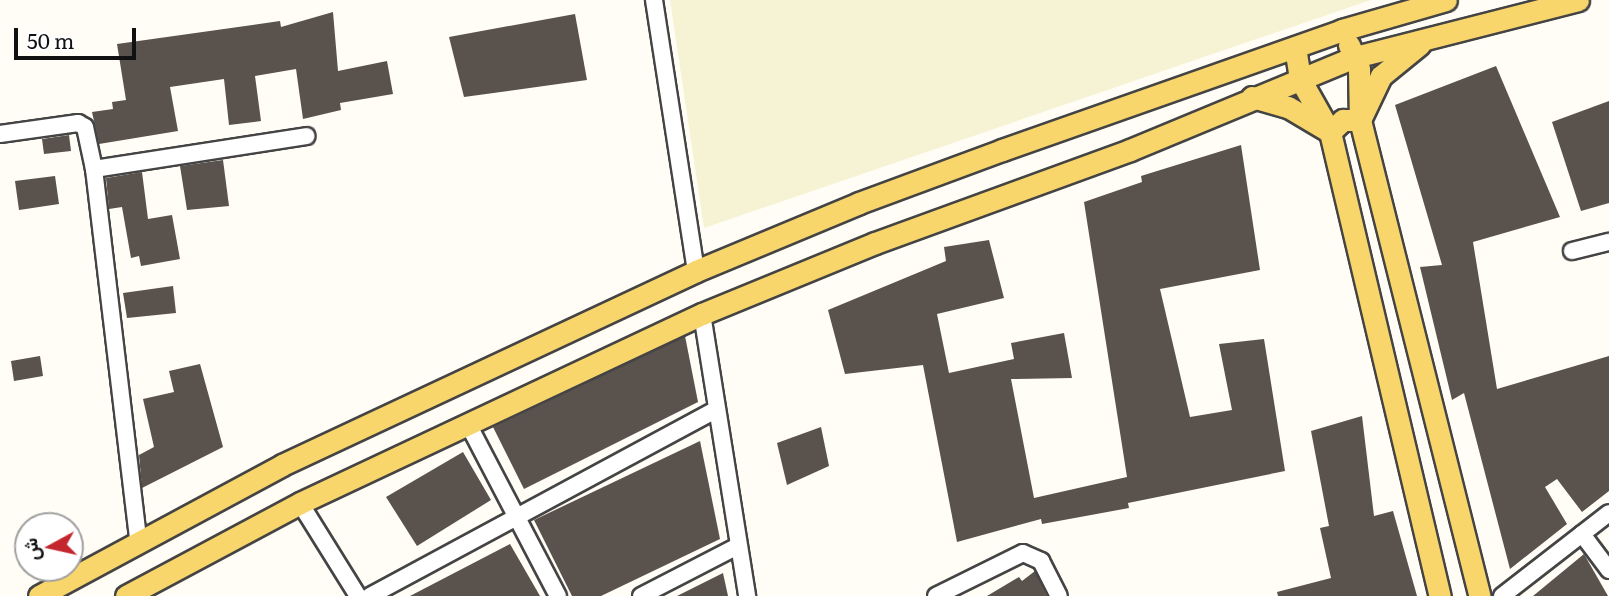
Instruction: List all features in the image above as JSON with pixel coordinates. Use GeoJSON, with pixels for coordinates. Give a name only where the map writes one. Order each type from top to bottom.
{"type":"FeatureCollection","features":[{"type":"Feature","properties":{"kind":"main road"},"geometry":{"type":"LineString","coordinates":[[39,596],[138,539],[282,464],[696,271],[859,202],[1342,30],[1446,0]]}},
{"type":"Feature","properties":{"kind":"main road"},"geometry":{"type":"LineString","coordinates":[[126,596],[300,503],[702,314],[875,243],[1130,150],[1252,97],[1355,58],[1578,0]]}},
{"type":"Feature","properties":{"kind":"main road"},"geometry":{"type":"LineString","coordinates":[[1342,30],[1355,58],[1360,120],[1480,596]]}},
{"type":"Feature","properties":{"kind":"main road"},"geometry":{"type":"LineString","coordinates":[[1360,120],[1381,75],[1426,40]]}},
{"type":"Feature","properties":{"kind":"main road"},"geometry":{"type":"LineString","coordinates":[[1295,47],[1300,79],[1330,132],[1440,596]]}},
{"type":"Feature","properties":{"kind":"main road"},"geometry":{"type":"LineString","coordinates":[[1252,97],[1288,107],[1330,132]]}},
{"type":"Feature","properties":{"kind":"main road"},"geometry":{"type":"LineString","coordinates":[[1330,132],[1343,120],[1360,120]]}},
{"type":"Feature","properties":{"kind":"street"},"geometry":{"type":"LineString","coordinates":[[654,0],[696,271]]}},
{"type":"Feature","properties":{"kind":"street"},"geometry":{"type":"LineString","coordinates":[[0,134],[82,124],[94,169],[138,539]]}},
{"type":"Feature","properties":{"kind":"street"},"geometry":{"type":"LineString","coordinates":[[94,169],[306,136]]}},
{"type":"Feature","properties":{"kind":"street"},"geometry":{"type":"LineString","coordinates":[[1572,251],[1609,242]]}},
{"type":"Feature","properties":{"kind":"street"},"geometry":{"type":"LineString","coordinates":[[702,314],[715,410],[747,596]]}},
{"type":"Feature","properties":{"kind":"street"},"geometry":{"type":"LineString","coordinates":[[370,596],[715,410]]}},
{"type":"Feature","properties":{"kind":"street"},"geometry":{"type":"LineString","coordinates":[[468,424],[558,596]]}},
{"type":"Feature","properties":{"kind":"street"},"geometry":{"type":"LineString","coordinates":[[300,503],[358,596]]}},
{"type":"Feature","properties":{"kind":"street"},"geometry":{"type":"LineString","coordinates":[[1502,596],[1609,513]]}},
{"type":"Feature","properties":{"kind":"street"},"geometry":{"type":"LineString","coordinates":[[1582,534],[1609,570]]}},
{"type":"Feature","properties":{"kind":"street"},"geometry":{"type":"LineString","coordinates":[[641,596],[738,546]]}},
{"type":"Feature","properties":{"kind":"street"},"geometry":{"type":"LineString","coordinates":[[936,596],[1023,553],[1041,561],[1059,596]]}},
{"type":"Feature","properties":{"kind":"shaded area"},"geometry":{"type":"Polygon","coordinates":[[[670,0],[1371,0],[704,228],[670,0]]]}},
{"type":"Feature","properties":{"kind":"building"},"geometry":{"type":"Polygon","coordinates":[[[333,12],[338,71],[387,61],[393,94],[340,103],[341,110],[303,119],[296,69],[255,76],[261,121],[229,125],[224,79],[170,87],[178,131],[99,144],[92,112],[113,109],[112,102],[126,100],[117,44],[280,21],[281,27],[333,12]]]}},
{"type":"Feature","properties":{"kind":"building"},"geometry":{"type":"Polygon","coordinates":[[[575,14],[587,80],[464,97],[449,37],[575,14]]]}},
{"type":"Feature","properties":{"kind":"building"},"geometry":{"type":"Polygon","coordinates":[[[1496,66],[1560,217],[1473,242],[1497,389],[1609,356],[1609,491],[1582,512],[1557,479],[1545,487],[1567,524],[1510,569],[1464,393],[1452,400],[1420,267],[1442,265],[1395,105],[1496,66]]]}},
{"type":"Feature","properties":{"kind":"building"},"geometry":{"type":"Polygon","coordinates":[[[1609,101],[1609,203],[1581,211],[1552,122],[1609,101]]]}},
{"type":"Feature","properties":{"kind":"building"},"geometry":{"type":"Polygon","coordinates":[[[69,135],[71,151],[44,154],[42,139],[69,135]]]}},
{"type":"Feature","properties":{"kind":"building"},"geometry":{"type":"Polygon","coordinates":[[[1241,145],[1260,270],[1160,289],[1190,417],[1232,410],[1219,344],[1264,339],[1285,471],[1128,503],[1129,508],[1042,524],[1041,519],[957,542],[923,365],[845,374],[828,310],[946,261],[944,247],[989,240],[1004,298],[937,314],[949,373],[1014,359],[1011,343],[1064,333],[1072,378],[1011,379],[1034,498],[1127,477],[1084,202],[1142,182],[1141,176],[1241,145]]]}},
{"type":"Feature","properties":{"kind":"building"},"geometry":{"type":"Polygon","coordinates":[[[223,160],[229,206],[187,210],[180,166],[223,160]]]}},
{"type":"Feature","properties":{"kind":"building"},"geometry":{"type":"Polygon","coordinates":[[[142,172],[148,219],[172,215],[180,259],[141,266],[139,256],[131,258],[122,207],[109,209],[106,178],[142,172]]]}},
{"type":"Feature","properties":{"kind":"building"},"geometry":{"type":"Polygon","coordinates":[[[55,176],[59,204],[19,210],[15,181],[55,176]]]}},
{"type":"Feature","properties":{"kind":"building"},"geometry":{"type":"Polygon","coordinates":[[[173,286],[176,313],[127,318],[123,293],[173,286]]]}},
{"type":"Feature","properties":{"kind":"building"},"geometry":{"type":"Polygon","coordinates":[[[685,336],[698,402],[524,489],[493,427],[685,336]]]}},
{"type":"Feature","properties":{"kind":"building"},"geometry":{"type":"Polygon","coordinates":[[[40,356],[43,376],[14,381],[11,361],[40,356]]]}},
{"type":"Feature","properties":{"kind":"building"},"geometry":{"type":"Polygon","coordinates":[[[200,364],[223,447],[142,488],[139,455],[154,447],[143,399],[174,392],[169,371],[200,364]]]}},
{"type":"Feature","properties":{"kind":"building"},"geometry":{"type":"Polygon","coordinates":[[[1362,416],[1374,516],[1393,511],[1417,596],[1278,596],[1277,592],[1331,578],[1320,528],[1329,526],[1311,431],[1362,416]]]}},
{"type":"Feature","properties":{"kind":"building"},"geometry":{"type":"Polygon","coordinates":[[[821,427],[829,466],[787,485],[777,443],[821,427]]]}},
{"type":"Feature","properties":{"kind":"building"},"geometry":{"type":"Polygon","coordinates":[[[700,441],[720,539],[601,596],[572,596],[534,520],[700,441]]]}},
{"type":"Feature","properties":{"kind":"building"},"geometry":{"type":"Polygon","coordinates":[[[463,452],[491,500],[417,546],[386,497],[463,452]]]}},
{"type":"Feature","properties":{"kind":"building"},"geometry":{"type":"Polygon","coordinates":[[[510,544],[540,596],[410,596],[510,544]]]}},
{"type":"Feature","properties":{"kind":"building"},"geometry":{"type":"Polygon","coordinates":[[[1584,554],[1608,596],[1533,596],[1584,554]]]}},
{"type":"Feature","properties":{"kind":"building"},"geometry":{"type":"Polygon","coordinates":[[[1035,571],[1047,596],[987,596],[1019,577],[1022,581],[1035,571]]]}},
{"type":"Feature","properties":{"kind":"building"},"geometry":{"type":"Polygon","coordinates":[[[723,573],[728,596],[677,596],[723,573]]]}}]}
